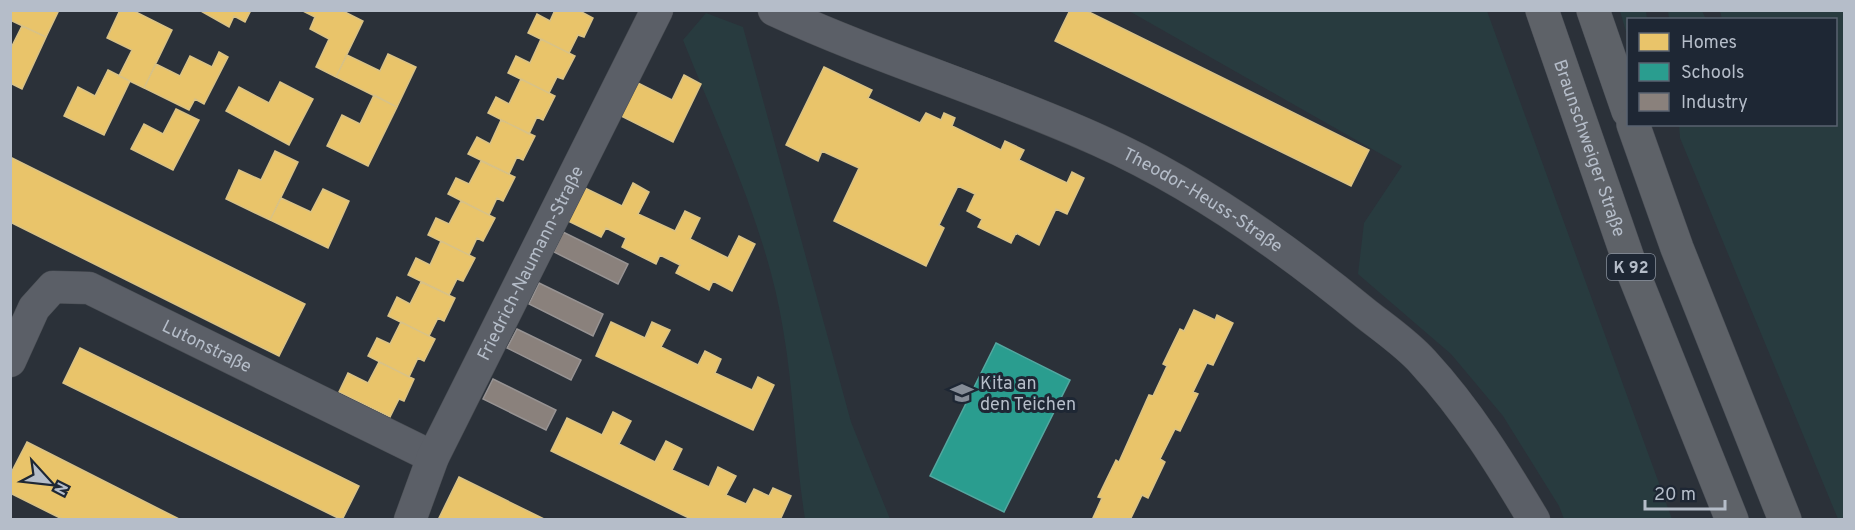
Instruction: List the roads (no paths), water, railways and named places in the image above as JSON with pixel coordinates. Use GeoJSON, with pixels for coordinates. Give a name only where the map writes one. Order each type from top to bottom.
{"type":"FeatureCollection","features":[{"type":"Feature","properties":{"kind":"highway","name":"Braunschweiger Straße"},"geometry":{"type":"LineString","coordinates":[[1542,10],[1631,267],[1732,519]]}},
{"type":"Feature","properties":{"kind":"highway"},"geometry":{"type":"LineString","coordinates":[[1593,10],[1627,105]]}},
{"type":"Feature","properties":{"kind":"highway","name":"K 92"},"geometry":{"type":"LineString","coordinates":[[1634,126],[1677,248],[1785,519]]}},
{"type":"Feature","properties":{"kind":"street","name":"Friedrich-Naumann-Straße"},"geometry":{"type":"LineString","coordinates":[[410,519],[433,457],[657,10]]}},
{"type":"Feature","properties":{"kind":"street","name":"Theodor-Heuss-Straße"},"geometry":{"type":"LineString","coordinates":[[774,10],[834,38],[1100,140],[1197,192],[1320,277],[1422,360],[1478,427],[1534,519]]}},
{"type":"Feature","properties":{"kind":"street","name":"Lutonstraße"},"geometry":{"type":"LineString","coordinates":[[10,361],[34,308],[53,287],[89,288],[433,457]]}},
{"type":"Feature","properties":{"kind":"place","name":"Kita an den Teichen"},"geometry":{"type":"Point","coordinates":[962,393]}}]}
